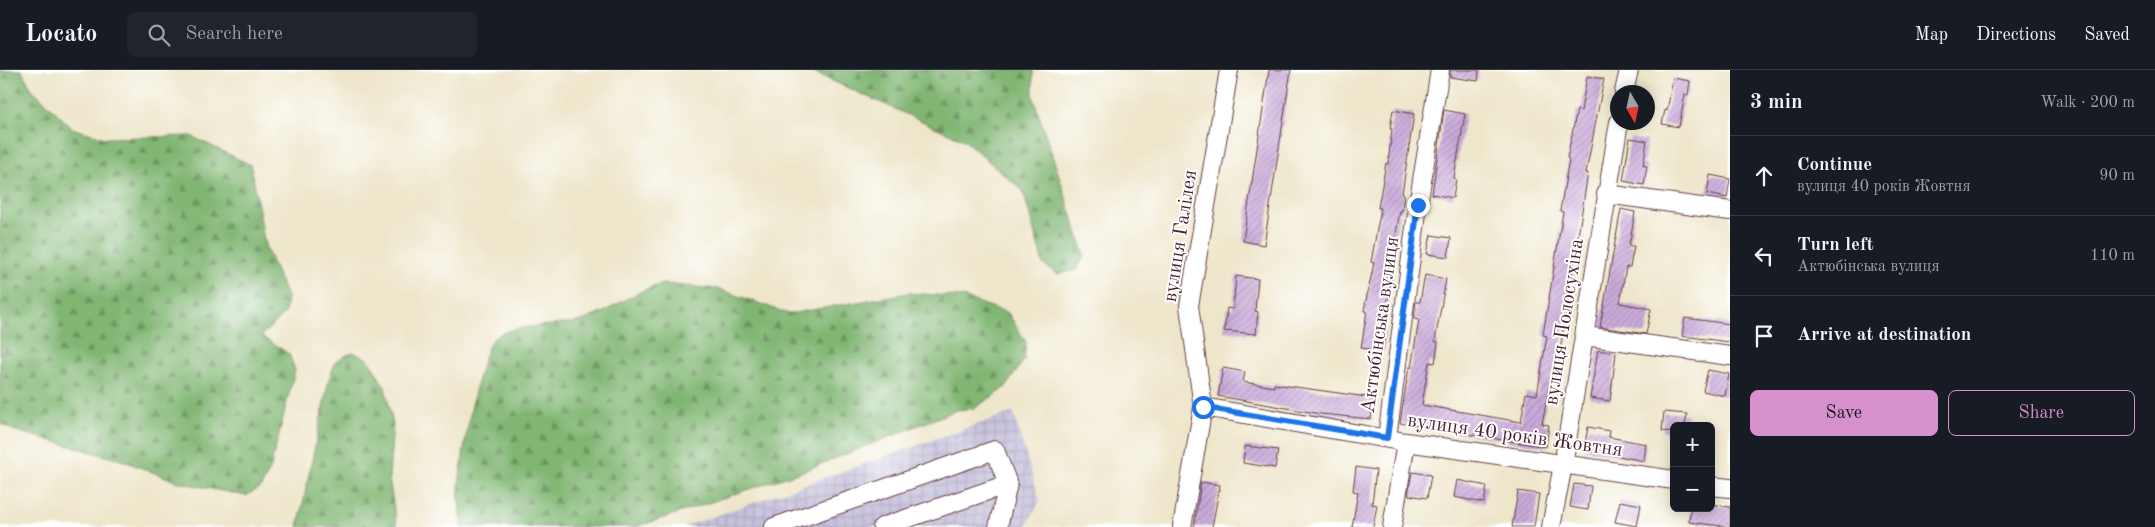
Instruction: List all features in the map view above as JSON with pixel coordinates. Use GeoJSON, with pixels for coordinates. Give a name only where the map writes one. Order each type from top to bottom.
{"type":"FeatureCollection","features":[{"type":"Feature","properties":{"kind":"street","name":"вулиця Галілея"},"geometry":{"type":"LineString","coordinates":[[1182,527],[1203,407],[1189,306],[1229,70]]}},
{"type":"Feature","properties":{"kind":"street","name":"Актюбінська вулиця"},"geometry":{"type":"LineString","coordinates":[[1387,438],[1418,205],[1440,70]]}},
{"type":"Feature","properties":{"kind":"street"},"geometry":{"type":"LineString","coordinates":[[1625,85],[1628,70]]}},
{"type":"Feature","properties":{"kind":"street","name":"вулиця Полосухіна"},"geometry":{"type":"LineString","coordinates":[[1551,527],[1564,465],[1618,130]]}},
{"type":"Feature","properties":{"kind":"street"},"geometry":{"type":"LineString","coordinates":[[1606,194],[1730,211]]}},
{"type":"Feature","properties":{"kind":"street"},"geometry":{"type":"LineString","coordinates":[[1585,336],[1730,356]]}},
{"type":"Feature","properties":{"kind":"street","name":"вулиця 40 років Жовтня"},"geometry":{"type":"LineString","coordinates":[[1203,407],[1406,442],[1670,479]]}},
{"type":"Feature","properties":{"kind":"street"},"geometry":{"type":"LineString","coordinates":[[1392,527],[1406,442]]}},
{"type":"Feature","properties":{"kind":"street"},"geometry":{"type":"LineString","coordinates":[[774,527],[995,450],[1008,484],[998,527]]}},
{"type":"Feature","properties":{"kind":"street"},"geometry":{"type":"LineString","coordinates":[[882,527],[1008,484]]}},
{"type":"Feature","properties":{"kind":"street"},"geometry":{"type":"LineString","coordinates":[[1715,486],[1730,488]]}},
{"type":"Feature","properties":{"kind":"shaded area"},"geometry":{"type":"Polygon","coordinates":[[[1013,412],[1040,501],[1026,527],[683,527],[1013,412]]]}},
{"type":"Feature","properties":{"kind":"green space"},"geometry":{"type":"Polygon","coordinates":[[[0,70],[21,70],[32,89],[72,128],[105,138],[191,136],[251,165],[265,245],[287,297],[285,313],[261,336],[289,354],[295,370],[270,470],[261,487],[246,496],[178,482],[124,461],[13,430],[0,423],[0,70]]]}},
{"type":"Feature","properties":{"kind":"green space"},"geometry":{"type":"Polygon","coordinates":[[[808,70],[1033,70],[1033,96],[1085,256],[1076,270],[1057,274],[1043,264],[1023,191],[964,140],[808,70]]]}},
{"type":"Feature","properties":{"kind":"green space"},"geometry":{"type":"Polygon","coordinates":[[[663,284],[719,289],[789,314],[908,293],[963,297],[1008,313],[1026,342],[1024,360],[1005,388],[975,408],[957,410],[801,472],[636,527],[462,527],[459,489],[471,409],[482,364],[488,347],[494,338],[503,333],[526,327],[565,324],[587,319],[634,295],[663,284]]]}},
{"type":"Feature","properties":{"kind":"green space"},"geometry":{"type":"Polygon","coordinates":[[[353,352],[368,359],[385,387],[393,424],[389,478],[397,527],[298,527],[329,379],[336,361],[353,352]]]}},
{"type":"Feature","properties":{"kind":"building"},"geometry":{"type":"Polygon","coordinates":[[[1269,70],[1291,70],[1264,245],[1243,241],[1269,70]]]}},
{"type":"Feature","properties":{"kind":"building"},"geometry":{"type":"Polygon","coordinates":[[[1450,70],[1479,70],[1478,81],[1450,77],[1450,70]]]}},
{"type":"Feature","properties":{"kind":"building"},"geometry":{"type":"Polygon","coordinates":[[[1587,76],[1604,79],[1586,173],[1588,173],[1559,357],[1563,358],[1559,379],[1551,377],[1542,424],[1549,425],[1546,447],[1400,423],[1419,320],[1414,319],[1416,302],[1420,302],[1425,275],[1446,279],[1435,341],[1438,342],[1435,363],[1429,362],[1422,405],[1521,422],[1526,393],[1537,395],[1547,336],[1543,335],[1563,212],[1560,211],[1569,159],[1567,158],[1577,110],[1581,111],[1587,76]]]}},
{"type":"Feature","properties":{"kind":"building"},"geometry":{"type":"Polygon","coordinates":[[[1673,78],[1690,81],[1688,95],[1685,94],[1679,127],[1662,124],[1665,110],[1667,111],[1673,78]]]}},
{"type":"Feature","properties":{"kind":"building"},"geometry":{"type":"Polygon","coordinates":[[[1393,110],[1414,114],[1402,194],[1404,194],[1402,211],[1400,211],[1390,268],[1393,269],[1383,329],[1386,330],[1383,351],[1361,348],[1367,311],[1364,311],[1374,263],[1371,262],[1381,208],[1378,208],[1386,163],[1388,164],[1393,110]]]}},
{"type":"Feature","properties":{"kind":"building"},"geometry":{"type":"Polygon","coordinates":[[[1444,110],[1465,114],[1454,178],[1456,179],[1453,198],[1432,194],[1444,110]]]}},
{"type":"Feature","properties":{"kind":"building"},"geometry":{"type":"Polygon","coordinates":[[[1630,138],[1647,141],[1643,165],[1647,166],[1644,185],[1623,181],[1630,138]]]}},
{"type":"Feature","properties":{"kind":"building"},"geometry":{"type":"Polygon","coordinates":[[[1710,175],[1730,179],[1727,198],[1707,194],[1710,175]]]}},
{"type":"Feature","properties":{"kind":"building"},"geometry":{"type":"Polygon","coordinates":[[[1621,209],[1635,212],[1629,246],[1634,246],[1630,267],[1626,267],[1620,303],[1651,309],[1646,334],[1600,327],[1621,209]]]}},
{"type":"Feature","properties":{"kind":"building"},"geometry":{"type":"Polygon","coordinates":[[[1431,235],[1451,238],[1448,257],[1427,254],[1431,235]]]}},
{"type":"Feature","properties":{"kind":"building"},"geometry":{"type":"Polygon","coordinates":[[[1236,276],[1258,279],[1255,311],[1258,312],[1256,334],[1224,331],[1227,308],[1233,309],[1236,276]]]}},
{"type":"Feature","properties":{"kind":"building"},"geometry":{"type":"Polygon","coordinates":[[[1685,318],[1730,324],[1730,342],[1682,336],[1685,318]]]}},
{"type":"Feature","properties":{"kind":"building"},"geometry":{"type":"Polygon","coordinates":[[[1598,350],[1616,353],[1610,401],[1590,398],[1598,350]]]}},
{"type":"Feature","properties":{"kind":"building"},"geometry":{"type":"Polygon","coordinates":[[[1223,368],[1245,372],[1243,382],[1274,387],[1274,384],[1374,398],[1371,419],[1321,414],[1218,396],[1223,368]]]}},
{"type":"Feature","properties":{"kind":"building"},"geometry":{"type":"Polygon","coordinates":[[[1708,370],[1729,374],[1725,396],[1703,391],[1708,370]]]}},
{"type":"Feature","properties":{"kind":"building"},"geometry":{"type":"Polygon","coordinates":[[[1664,412],[1687,414],[1686,422],[1670,422],[1670,432],[1662,431],[1664,412]]]}},
{"type":"Feature","properties":{"kind":"building"},"geometry":{"type":"Polygon","coordinates":[[[1588,427],[1610,431],[1609,437],[1646,444],[1644,461],[1584,449],[1588,427]]]}},
{"type":"Feature","properties":{"kind":"building"},"geometry":{"type":"Polygon","coordinates":[[[1245,446],[1278,450],[1275,468],[1243,463],[1245,446]]]}},
{"type":"Feature","properties":{"kind":"building"},"geometry":{"type":"Polygon","coordinates":[[[1356,467],[1376,470],[1372,504],[1377,505],[1373,527],[1352,527],[1358,492],[1353,491],[1356,467]]]}},
{"type":"Feature","properties":{"kind":"building"},"geometry":{"type":"Polygon","coordinates":[[[1412,472],[1431,475],[1427,498],[1408,495],[1412,472]]]}},
{"type":"Feature","properties":{"kind":"building"},"geometry":{"type":"Polygon","coordinates":[[[1457,480],[1487,486],[1484,503],[1454,497],[1457,480]]]}},
{"type":"Feature","properties":{"kind":"building"},"geometry":{"type":"Polygon","coordinates":[[[1201,482],[1220,485],[1212,527],[1194,527],[1201,482]]]}},
{"type":"Feature","properties":{"kind":"building"},"geometry":{"type":"Polygon","coordinates":[[[1574,484],[1591,486],[1588,510],[1570,507],[1574,484]]]}},
{"type":"Feature","properties":{"kind":"building"},"geometry":{"type":"Polygon","coordinates":[[[1518,491],[1539,494],[1534,527],[1512,527],[1518,491]]]}},
{"type":"Feature","properties":{"kind":"building"},"geometry":{"type":"Polygon","coordinates":[[[1620,501],[1641,505],[1637,526],[1615,522],[1620,501]]]}},
{"type":"Feature","properties":{"kind":"building"},"geometry":{"type":"Polygon","coordinates":[[[1715,505],[1730,507],[1730,527],[1689,522],[1690,512],[1715,512],[1715,505]]]}},
{"type":"Feature","properties":{"kind":"route"},"geometry":{"type":"LineString","coordinates":[[1203,407],[1387,438],[1418,205]]}}]}
